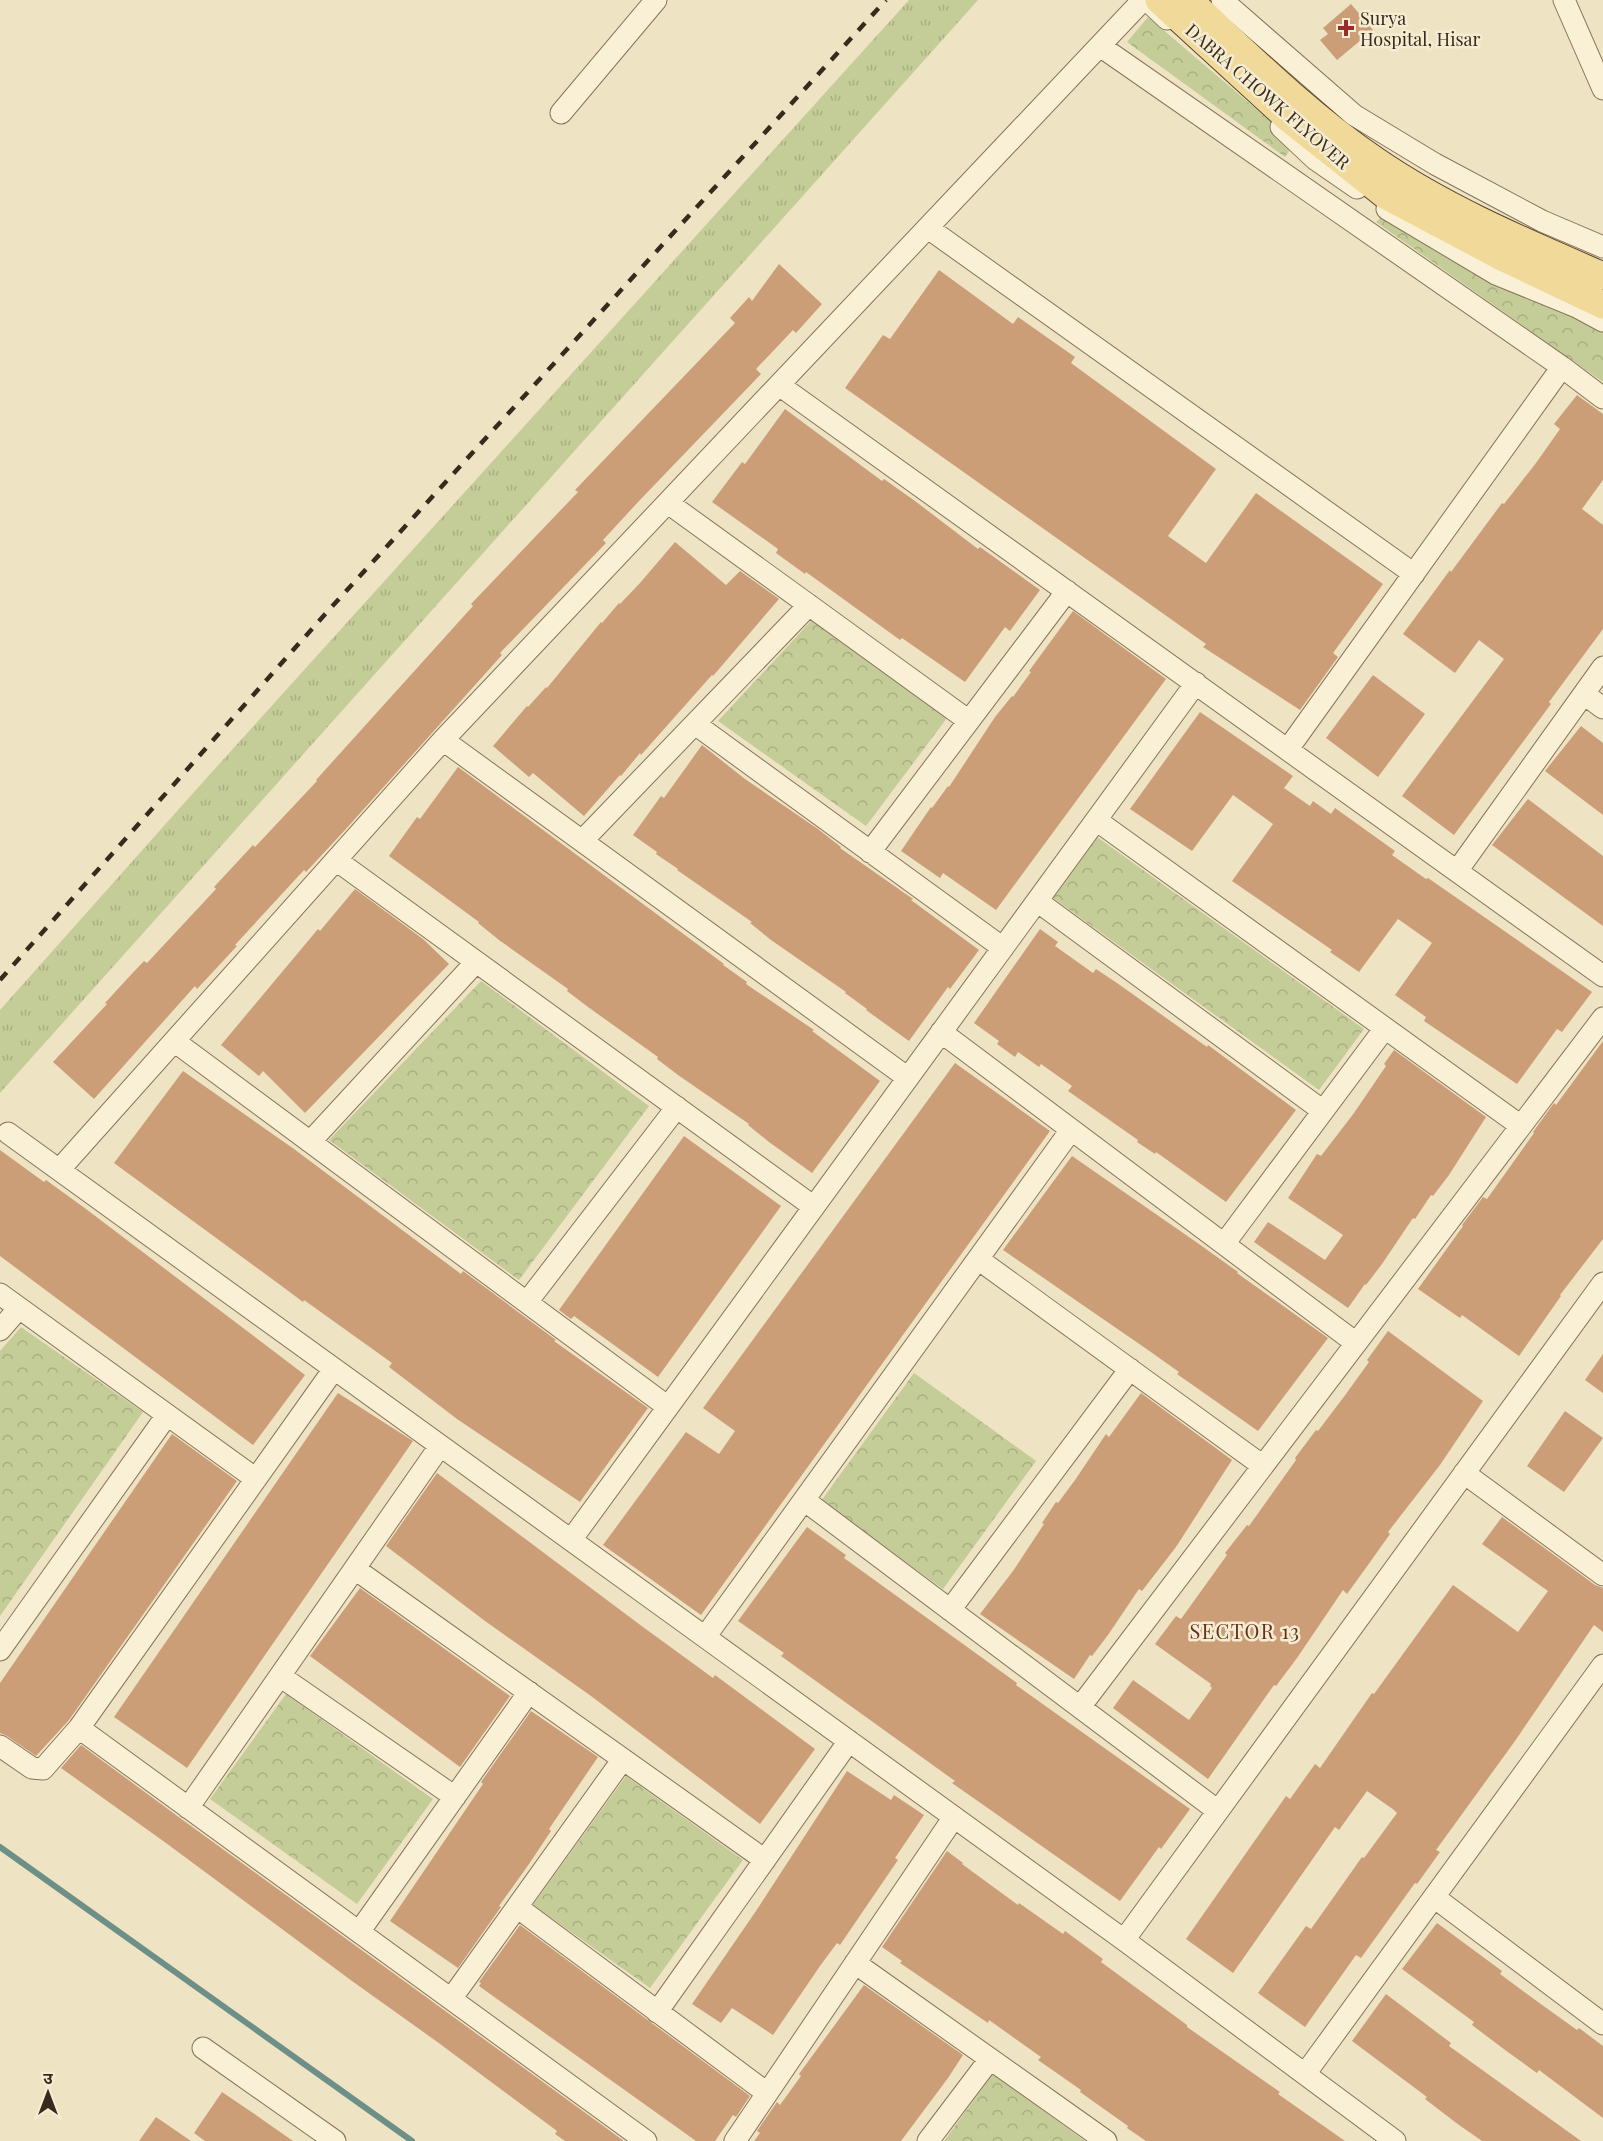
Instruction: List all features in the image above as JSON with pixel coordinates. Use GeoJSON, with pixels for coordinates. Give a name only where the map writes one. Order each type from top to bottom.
{"type":"FeatureCollection","features":[{"type":"Feature","properties":{"kind":"main road","name":"DABRA CHOWK FLYOVER"},"geometry":{"type":"LineString","coordinates":[[1159,0],[1289,119],[1385,195],[1603,305]]}},
{"type":"Feature","properties":{"kind":"main road","name":"DABRA CHOWK FLYOVER"},"geometry":{"type":"LineString","coordinates":[[1189,0],[1301,104],[1375,161],[1431,196],[1513,237],[1603,276]]}},
{"type":"Feature","properties":{"kind":"street"},"geometry":{"type":"LineString","coordinates":[[561,113],[656,0]]}},
{"type":"Feature","properties":{"kind":"street"},"geometry":{"type":"LineString","coordinates":[[1222,0],[1354,116],[1435,164],[1542,221],[1603,247]]}},
{"type":"Feature","properties":{"kind":"street"},"geometry":{"type":"LineString","coordinates":[[1564,0],[1597,59],[1603,89]]}},
{"type":"Feature","properties":{"kind":"street"},"geometry":{"type":"LineString","coordinates":[[59,1170],[443,740],[1141,2],[1149,2],[1315,159],[1392,213],[1496,274],[1577,307],[1603,321]]}},
{"type":"Feature","properties":{"kind":"street"},"geometry":{"type":"LineString","coordinates":[[1100,46],[1562,367],[1603,398]]}},
{"type":"Feature","properties":{"kind":"street"},"geometry":{"type":"LineString","coordinates":[[928,228],[1414,574]]}},
{"type":"Feature","properties":{"kind":"street"},"geometry":{"type":"LineString","coordinates":[[1376,238],[1435,238]]}},
{"type":"Feature","properties":{"kind":"street"},"geometry":{"type":"LineString","coordinates":[[1288,749],[1562,367]]}},
{"type":"Feature","properties":{"kind":"street"},"geometry":{"type":"LineString","coordinates":[[779,385],[1603,976]]}},
{"type":"Feature","properties":{"kind":"street"},"geometry":{"type":"LineString","coordinates":[[668,503],[969,721]]}},
{"type":"Feature","properties":{"kind":"street"},"geometry":{"type":"LineString","coordinates":[[870,852],[1067,591]]}},
{"type":"Feature","properties":{"kind":"street"},"geometry":{"type":"LineString","coordinates":[[582,841],[809,605]]}},
{"type":"Feature","properties":{"kind":"street"},"geometry":{"type":"LineString","coordinates":[[1457,871],[1603,667]]}},
{"type":"Feature","properties":{"kind":"street"},"geometry":{"type":"LineString","coordinates":[[571,1540],[1196,683]]}},
{"type":"Feature","properties":{"kind":"street"},"geometry":{"type":"LineString","coordinates":[[1584,694],[1603,708]]}},
{"type":"Feature","properties":{"kind":"street"},"geometry":{"type":"LineString","coordinates":[[695,724],[1003,948]]}},
{"type":"Feature","properties":{"kind":"street"},"geometry":{"type":"LineString","coordinates":[[443,740],[908,1078]]}},
{"type":"Feature","properties":{"kind":"street"},"geometry":{"type":"LineString","coordinates":[[1096,820],[1521,1126]]}},
{"type":"Feature","properties":{"kind":"street"},"geometry":{"type":"LineString","coordinates":[[336,860],[814,1207]]}},
{"type":"Feature","properties":{"kind":"street"},"geometry":{"type":"LineString","coordinates":[[1037,901],[1323,1111]]}},
{"type":"Feature","properties":{"kind":"street"},"geometry":{"type":"LineString","coordinates":[[310,1142],[476,962]]}},
{"type":"Feature","properties":{"kind":"street"},"geometry":{"type":"LineString","coordinates":[[1080,1707],[1603,1018]]}},
{"type":"Feature","properties":{"kind":"street"},"geometry":{"type":"LineString","coordinates":[[1224,1244],[1385,1028]]}},
{"type":"Feature","properties":{"kind":"street"},"geometry":{"type":"LineString","coordinates":[[941,1032],[1356,1343]]}},
{"type":"Feature","properties":{"kind":"street"},"geometry":{"type":"LineString","coordinates":[[174,1041],[668,1407]]}},
{"type":"Feature","properties":{"kind":"street"},"geometry":{"type":"LineString","coordinates":[[527,1302],[677,1107]]}},
{"type":"Feature","properties":{"kind":"street"},"geometry":{"type":"LineString","coordinates":[[705,1637],[1071,1130]]}},
{"type":"Feature","properties":{"kind":"street"},"geometry":{"type":"LineString","coordinates":[[8,1133],[1124,1940],[1395,2141]]}},
{"type":"Feature","properties":{"kind":"street"},"geometry":{"type":"LineString","coordinates":[[978,1259],[1263,1466]]}},
{"type":"Feature","properties":{"kind":"street"},"geometry":{"type":"LineString","coordinates":[[1124,1940],[1603,1283]]}},
{"type":"Feature","properties":{"kind":"street"},"geometry":{"type":"LineString","coordinates":[[0,1294],[256,1479]]}},
{"type":"Feature","properties":{"kind":"street"},"geometry":{"type":"LineString","coordinates":[[0,1330],[19,1308]]}},
{"type":"Feature","properties":{"kind":"street"},"geometry":{"type":"LineString","coordinates":[[0,1746],[32,1768],[43,1769],[79,1728],[334,1369]]}},
{"type":"Feature","properties":{"kind":"street"},"geometry":{"type":"LineString","coordinates":[[950,1610],[1130,1369]]}},
{"type":"Feature","properties":{"kind":"street"},"geometry":{"type":"LineString","coordinates":[[2,1642],[167,1415]]}},
{"type":"Feature","properties":{"kind":"street"},"geometry":{"type":"LineString","coordinates":[[188,1808],[440,1446]]}},
{"type":"Feature","properties":{"kind":"street"},"geometry":{"type":"LineString","coordinates":[[1464,1473],[1603,1575]]}},
{"type":"Feature","properties":{"kind":"street"},"geometry":{"type":"LineString","coordinates":[[804,1500],[1218,1811]]}},
{"type":"Feature","properties":{"kind":"street"},"geometry":{"type":"LineString","coordinates":[[355,1569],[765,1860]]}},
{"type":"Feature","properties":{"kind":"street"},"geometry":{"type":"LineString","coordinates":[[1305,2074],[1603,1665]]}},
{"type":"Feature","properties":{"kind":"street"},"geometry":{"type":"LineString","coordinates":[[280,1676],[455,1797]]}},
{"type":"Feature","properties":{"kind":"street"},"geometry":{"type":"LineString","coordinates":[[359,1932],[529,1692]]}},
{"type":"Feature","properties":{"kind":"street"},"geometry":{"type":"LineString","coordinates":[[79,1728],[646,2141]]}},
{"type":"Feature","properties":{"kind":"street"},"geometry":{"type":"LineString","coordinates":[[657,2012],[849,1741]]}},
{"type":"Feature","properties":{"kind":"street"},"geometry":{"type":"LineString","coordinates":[[451,1999],[623,1759]]}},
{"type":"Feature","properties":{"kind":"street"},"geometry":{"type":"LineString","coordinates":[[735,2141],[954,1817]]}},
{"type":"Feature","properties":{"kind":"street"},"geometry":{"type":"LineString","coordinates":[[1434,1897],[1603,2024]]}},
{"type":"Feature","properties":{"kind":"street"},"geometry":{"type":"LineString","coordinates":[[517,1907],[767,2093]]}},
{"type":"Feature","properties":{"kind":"street"},"geometry":{"type":"LineString","coordinates":[[855,1963],[1106,2141]]}},
{"type":"Feature","properties":{"kind":"street"},"geometry":{"type":"LineString","coordinates":[[203,2048],[334,2141]]}},
{"type":"Feature","properties":{"kind":"street"},"geometry":{"type":"LineString","coordinates":[[928,2141],[990,2059]]}},
{"type":"Feature","properties":{"kind":"green space"},"geometry":{"type":"Polygon","coordinates":[[[909,0],[978,0],[0,1093],[0,1010],[909,0]]]}},
{"type":"Feature","properties":{"kind":"green space"},"geometry":{"type":"Polygon","coordinates":[[[1148,17],[1295,142],[1285,157],[1127,42],[1148,17]]]}},
{"type":"Feature","properties":{"kind":"green space"},"geometry":{"type":"Polygon","coordinates":[[[1382,216],[1603,331],[1603,382],[1376,222],[1382,216]]]}},
{"type":"Feature","properties":{"kind":"green space"},"geometry":{"type":"Polygon","coordinates":[[[812,620],[947,718],[866,826],[718,721],[812,620]]]}},
{"type":"Feature","properties":{"kind":"green space"},"geometry":{"type":"Polygon","coordinates":[[[1097,837],[1364,1029],[1319,1090],[1053,898],[1097,837]]]}},
{"type":"Feature","properties":{"kind":"green space"},"geometry":{"type":"Polygon","coordinates":[[[481,981],[649,1106],[519,1280],[329,1140],[481,981]]]}},
{"type":"Feature","properties":{"kind":"green space"},"geometry":{"type":"Polygon","coordinates":[[[21,1327],[143,1412],[0,1616],[0,1351],[21,1327]]]}},
{"type":"Feature","properties":{"kind":"green space"},"geometry":{"type":"Polygon","coordinates":[[[914,1373],[1036,1461],[943,1589],[821,1501],[914,1373]]]}},
{"type":"Feature","properties":{"kind":"green space"},"geometry":{"type":"Polygon","coordinates":[[[286,1694],[433,1799],[357,1904],[210,1799],[286,1694]]]}},
{"type":"Feature","properties":{"kind":"green space"},"geometry":{"type":"Polygon","coordinates":[[[626,1776],[743,1860],[650,1988],[533,1905],[626,1776]]]}},
{"type":"Feature","properties":{"kind":"green space"},"geometry":{"type":"Polygon","coordinates":[[[993,2074],[1085,2141],[944,2141],[993,2074]]]}},
{"type":"Feature","properties":{"kind":"building"},"geometry":{"type":"Polygon","coordinates":[[[1351,4],[1373,30],[1337,60],[1320,40],[1328,34],[1323,28],[1351,4]]]}},
{"type":"Feature","properties":{"kind":"building"},"geometry":{"type":"Polygon","coordinates":[[[779,264],[822,304],[796,333],[793,330],[756,369],[761,374],[603,540],[606,543],[500,653],[502,655],[345,830],[306,872],[304,870],[197,989],[195,986],[94,1099],[53,1062],[127,979],[144,961],[147,963],[216,889],[214,887],[253,845],[255,847],[317,781],[473,606],[471,604],[578,492],[575,490],[735,323],[730,318],[749,297],[752,301],[779,264]]]}},
{"type":"Feature","properties":{"kind":"building"},"geometry":{"type":"Polygon","coordinates":[[[939,270],[1013,324],[1018,317],[1075,357],[1071,363],[1216,469],[1168,536],[1206,563],[1256,493],[1383,584],[1333,653],[1338,657],[1300,710],[1203,647],[1206,644],[845,388],[883,335],[890,339],[939,270]]]}},
{"type":"Feature","properties":{"kind":"building"},"geometry":{"type":"Polygon","coordinates":[[[1577,395],[1603,414],[1603,480],[1582,509],[1603,525],[1603,629],[1549,702],[1551,704],[1454,835],[1402,796],[1504,659],[1479,640],[1455,673],[1403,634],[1502,503],[1504,504],[1536,463],[1560,429],[1554,424],[1577,395]]]}},
{"type":"Feature","properties":{"kind":"building"},"geometry":{"type":"Polygon","coordinates":[[[785,409],[882,481],[884,479],[978,549],[980,547],[1040,590],[1010,631],[1005,627],[965,682],[902,638],[900,640],[806,572],[805,574],[776,553],[778,549],[712,502],[742,462],[745,464],[785,409]]]}},
{"type":"Feature","properties":{"kind":"building"},"geometry":{"type":"Polygon","coordinates":[[[675,542],[726,585],[740,571],[779,599],[713,676],[584,816],[533,773],[529,777],[493,746],[527,706],[547,688],[601,622],[640,583],[675,542]]]}},
{"type":"Feature","properties":{"kind":"building"},"geometry":{"type":"Polygon","coordinates":[[[1073,611],[1166,679],[996,910],[943,873],[940,878],[901,851],[1073,611]]]}},
{"type":"Feature","properties":{"kind":"building"},"geometry":{"type":"Polygon","coordinates":[[[1373,675],[1425,714],[1378,777],[1326,738],[1373,675]]]}},
{"type":"Feature","properties":{"kind":"building"},"geometry":{"type":"Polygon","coordinates":[[[1200,712],[1293,776],[1284,788],[1310,806],[1313,801],[1331,814],[1335,808],[1395,851],[1392,855],[1592,992],[1562,1032],[1557,1029],[1517,1084],[1424,1021],[1426,1017],[1395,995],[1432,943],[1398,919],[1359,972],[1330,952],[1332,950],[1232,881],[1273,824],[1233,795],[1192,851],[1130,809],[1200,712]]]}},
{"type":"Feature","properties":{"kind":"building"},"geometry":{"type":"Polygon","coordinates":[[[1581,726],[1603,743],[1603,815],[1545,771],[1581,726]]]}},
{"type":"Feature","properties":{"kind":"building"},"geometry":{"type":"Polygon","coordinates":[[[702,745],[979,950],[950,989],[948,987],[909,1041],[633,835],[661,796],[664,798],[702,745]]]}},
{"type":"Feature","properties":{"kind":"building"},"geometry":{"type":"Polygon","coordinates":[[[458,767],[724,964],[747,982],[746,984],[814,1030],[812,1031],[880,1081],[812,1173],[769,1142],[749,1124],[678,1075],[657,1059],[658,1057],[588,1007],[567,991],[568,989],[499,940],[479,922],[389,856],[417,817],[420,819],[458,767]]]}},
{"type":"Feature","properties":{"kind":"building"},"geometry":{"type":"Polygon","coordinates":[[[1528,799],[1603,856],[1603,926],[1492,845],[1528,799]]]}},
{"type":"Feature","properties":{"kind":"building"},"geometry":{"type":"Polygon","coordinates":[[[355,889],[423,939],[449,964],[305,1113],[263,1071],[259,1076],[221,1045],[318,929],[320,931],[355,889]]]}},
{"type":"Feature","properties":{"kind":"building"},"geometry":{"type":"Polygon","coordinates":[[[1040,929],[1058,942],[1055,946],[1093,973],[1096,969],[1117,983],[1207,1047],[1208,1045],[1296,1110],[1226,1202],[1156,1152],[1155,1154],[1137,1142],[1138,1140],[1068,1091],[1072,1086],[1041,1064],[1039,1067],[1018,1052],[1015,1057],[997,1044],[999,1041],[974,1023],[1040,929]]]}},
{"type":"Feature","properties":{"kind":"building"},"geometry":{"type":"Polygon","coordinates":[[[1603,1041],[1603,1239],[1560,1295],[1519,1356],[1462,1315],[1460,1318],[1418,1289],[1462,1225],[1483,1197],[1487,1199],[1554,1103],[1556,1105],[1603,1041]]]}},
{"type":"Feature","properties":{"kind":"building"},"geometry":{"type":"Polygon","coordinates":[[[1394,1050],[1486,1117],[1449,1175],[1433,1196],[1431,1195],[1415,1219],[1413,1218],[1382,1264],[1348,1308],[1254,1242],[1268,1222],[1325,1260],[1343,1235],[1288,1198],[1317,1154],[1321,1156],[1354,1113],[1386,1066],[1384,1064],[1394,1050]]]}},
{"type":"Feature","properties":{"kind":"building"},"geometry":{"type":"Polygon","coordinates":[[[955,1063],[1050,1131],[701,1615],[603,1545],[686,1432],[719,1454],[735,1431],[703,1408],[955,1063]]]}},
{"type":"Feature","properties":{"kind":"building"},"geometry":{"type":"Polygon","coordinates":[[[183,1071],[294,1149],[461,1274],[463,1271],[556,1340],[554,1341],[648,1408],[580,1502],[457,1419],[389,1367],[392,1363],[304,1300],[303,1302],[114,1163],[183,1071]]]}},
{"type":"Feature","properties":{"kind":"building"},"geometry":{"type":"Polygon","coordinates":[[[684,1136],[781,1206],[658,1377],[574,1316],[571,1319],[559,1310],[684,1136]]]}},
{"type":"Feature","properties":{"kind":"building"},"geometry":{"type":"Polygon","coordinates":[[[0,1150],[86,1209],[305,1375],[253,1445],[0,1256],[0,1150]]]}},
{"type":"Feature","properties":{"kind":"building"},"geometry":{"type":"Polygon","coordinates":[[[1072,1156],[1199,1244],[1328,1338],[1258,1431],[1177,1374],[1179,1372],[1003,1250],[1072,1156]]]}},
{"type":"Feature","properties":{"kind":"building"},"geometry":{"type":"Polygon","coordinates":[[[1388,1331],[1483,1401],[1440,1465],[1388,1532],[1390,1534],[1347,1594],[1343,1590],[1297,1658],[1276,1686],[1274,1685],[1208,1779],[1113,1708],[1133,1680],[1189,1720],[1212,1688],[1211,1684],[1155,1644],[1176,1616],[1181,1619],[1227,1555],[1225,1553],[1247,1525],[1249,1526],[1296,1460],[1295,1458],[1346,1394],[1388,1331]]]}},
{"type":"Feature","properties":{"kind":"building"},"geometry":{"type":"Polygon","coordinates":[[[1603,1354],[1603,1393],[1585,1380],[1603,1354]]]}},
{"type":"Feature","properties":{"kind":"building"},"geometry":{"type":"Polygon","coordinates":[[[338,1393],[413,1441],[187,1768],[114,1717],[338,1393]]]}},
{"type":"Feature","properties":{"kind":"building"},"geometry":{"type":"Polygon","coordinates":[[[1141,1393],[1232,1460],[1176,1547],[1142,1591],[1139,1589],[1108,1635],[1092,1656],[1090,1655],[1074,1679],[980,1614],[1013,1571],[1056,1502],[1058,1503],[1075,1480],[1106,1434],[1109,1437],[1141,1393]]]}},
{"type":"Feature","properties":{"kind":"building"},"geometry":{"type":"Polygon","coordinates":[[[1565,1411],[1603,1438],[1564,1492],[1527,1466],[1565,1411]]]}},
{"type":"Feature","properties":{"kind":"building"},"geometry":{"type":"Polygon","coordinates":[[[172,1434],[237,1481],[69,1720],[36,1756],[0,1733],[0,1683],[172,1434]]]}},
{"type":"Feature","properties":{"kind":"building"},"geometry":{"type":"Polygon","coordinates":[[[437,1473],[643,1627],[713,1678],[715,1675],[815,1749],[760,1824],[591,1696],[485,1621],[386,1546],[437,1473]]]}},
{"type":"Feature","properties":{"kind":"building"},"geometry":{"type":"Polygon","coordinates":[[[1502,1517],[1595,1585],[1603,1588],[1603,1632],[1594,1625],[1515,1741],[1436,1850],[1440,1852],[1417,1884],[1415,1883],[1361,1958],[1356,1955],[1305,2027],[1258,1993],[1306,1926],[1311,1929],[1362,1857],[1364,1858],[1397,1813],[1394,1810],[1367,1791],[1339,1830],[1335,1827],[1233,1973],[1186,1939],[1286,1796],[1290,1799],[1315,1764],[1320,1768],[1372,1693],[1374,1694],[1453,1585],[1518,1632],[1548,1591],[1482,1544],[1502,1517]]]}},
{"type":"Feature","properties":{"kind":"building"},"geometry":{"type":"Polygon","coordinates":[[[807,1527],[846,1555],[844,1558],[1017,1683],[1016,1685],[1190,1809],[1120,1901],[952,1783],[955,1781],[781,1656],[784,1653],[738,1621],[807,1527]]]}},
{"type":"Feature","properties":{"kind":"building"},"geometry":{"type":"Polygon","coordinates":[[[360,1588],[510,1696],[460,1767],[310,1656],[360,1588]]]}},
{"type":"Feature","properties":{"kind":"building"},"geometry":{"type":"Polygon","coordinates":[[[531,1711],[598,1757],[549,1829],[551,1831],[499,1906],[501,1907],[458,1968],[390,1921],[483,1784],[481,1782],[531,1711]]]}},
{"type":"Feature","properties":{"kind":"building"},"geometry":{"type":"Polygon","coordinates":[[[81,1745],[624,2141],[565,2141],[555,2134],[557,2131],[436,2041],[61,1768],[81,1745]]]}},
{"type":"Feature","properties":{"kind":"building"},"geometry":{"type":"Polygon","coordinates":[[[847,1771],[891,1800],[894,1795],[924,1815],[895,1858],[898,1860],[840,1945],[837,1943],[773,2035],[732,2008],[721,2023],[692,2004],[847,1771]]]}},
{"type":"Feature","properties":{"kind":"building"},"geometry":{"type":"Polygon","coordinates":[[[947,1851],[1018,1905],[1019,1903],[1063,1934],[1065,1931],[1103,1959],[1101,1962],[1187,2027],[1345,2141],[1146,2141],[1080,2092],[1081,2090],[1038,2060],[1041,2057],[989,2020],[988,2023],[900,1963],[902,1961],[882,1947],[947,1851]]]}},
{"type":"Feature","properties":{"kind":"building"},"geometry":{"type":"Polygon","coordinates":[[[1437,1923],[1502,1971],[1500,1974],[1603,2046],[1603,2118],[1539,2070],[1537,2073],[1505,2050],[1472,2025],[1474,2022],[1402,1969],[1437,1923]]]}},
{"type":"Feature","properties":{"kind":"building"},"geometry":{"type":"Polygon","coordinates":[[[520,1925],[750,2096],[736,2117],[733,2115],[715,2141],[696,2141],[479,1986],[481,1983],[479,1982],[520,1925]]]}},
{"type":"Feature","properties":{"kind":"building"},"geometry":{"type":"Polygon","coordinates":[[[864,1985],[963,2055],[948,2078],[901,2141],[754,2141],[760,2133],[757,2131],[777,2102],[780,2105],[801,2076],[799,2074],[864,1985]]]}},
{"type":"Feature","properties":{"kind":"building"},"geometry":{"type":"Polygon","coordinates":[[[1386,1994],[1451,2043],[1449,2046],[1581,2141],[1482,2141],[1459,2125],[1425,2099],[1427,2097],[1352,2041],[1386,1994]]]}},
{"type":"Feature","properties":{"kind":"building"},"geometry":{"type":"Polygon","coordinates":[[[222,2092],[293,2141],[205,2141],[194,2133],[222,2092]]]}},
{"type":"Feature","properties":{"kind":"building"},"geometry":{"type":"Polygon","coordinates":[[[156,2117],[191,2141],[139,2141],[156,2117]]]}},
{"type":"Feature","properties":{"kind":"waterway"},"geometry":{"type":"LineString","coordinates":[[0,1847],[412,2141]]}},
{"type":"Feature","properties":{"kind":"railway"},"geometry":{"type":"LineString","coordinates":[[0,980],[327,612],[886,0]]}},
{"type":"Feature","properties":{"kind":"place","name":"Surya Hospital, Hisar"},"geometry":{"type":"Point","coordinates":[1346,28]}},
{"type":"Feature","properties":{"kind":"district","name":"SECTOR 13"},"geometry":{"type":"Point","coordinates":[1245,1630]}}]}
